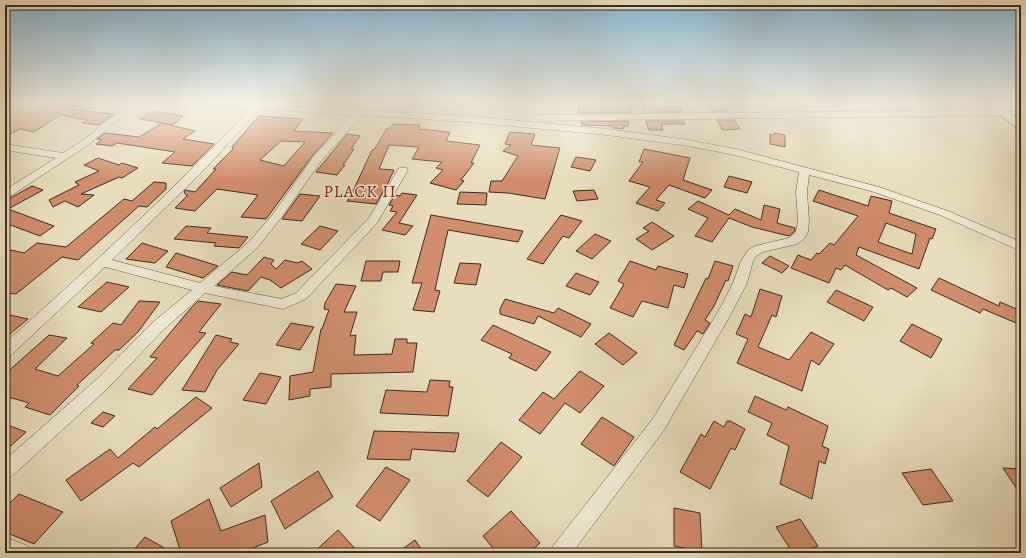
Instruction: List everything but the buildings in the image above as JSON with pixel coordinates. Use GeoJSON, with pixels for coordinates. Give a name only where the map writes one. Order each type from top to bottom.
{"type":"FeatureCollection","features":[{"type":"Feature","properties":{"kind":"street"},"geometry":{"type":"LineString","coordinates":[[5,195],[85,144],[103,129]]}},
{"type":"Feature","properties":{"kind":"street"},"geometry":{"type":"LineString","coordinates":[[5,352],[198,170],[236,129]]}},
{"type":"Feature","properties":{"kind":"street"},"geometry":{"type":"LineString","coordinates":[[5,471],[102,383],[157,327],[253,245],[277,216],[318,158],[344,129]]}},
{"type":"Feature","properties":{"kind":"street"},"geometry":{"type":"LineString","coordinates":[[575,129],[688,143],[736,152],[805,170],[875,189],[944,213],[1021,247]]}},
{"type":"Feature","properties":{"kind":"street"},"geometry":{"type":"LineString","coordinates":[[5,147],[66,156]]}},
{"type":"Feature","properties":{"kind":"street"},"geometry":{"type":"LineString","coordinates":[[102,262],[202,288],[283,304],[301,296],[373,220],[403,170]]}},
{"type":"Feature","properties":{"kind":"street"},"geometry":{"type":"LineString","coordinates":[[560,553],[658,424],[724,314],[740,283],[747,261],[752,253],[759,249],[798,239],[804,225],[801,196],[805,170]]}},
{"type":"Feature","properties":{"kind":"street"},"geometry":{"type":"LineString","coordinates":[[5,546],[21,553]]}},
{"type":"Feature","properties":{"kind":"district","name":"PLACK II"},"geometry":{"type":"Point","coordinates":[360,191]}}]}
